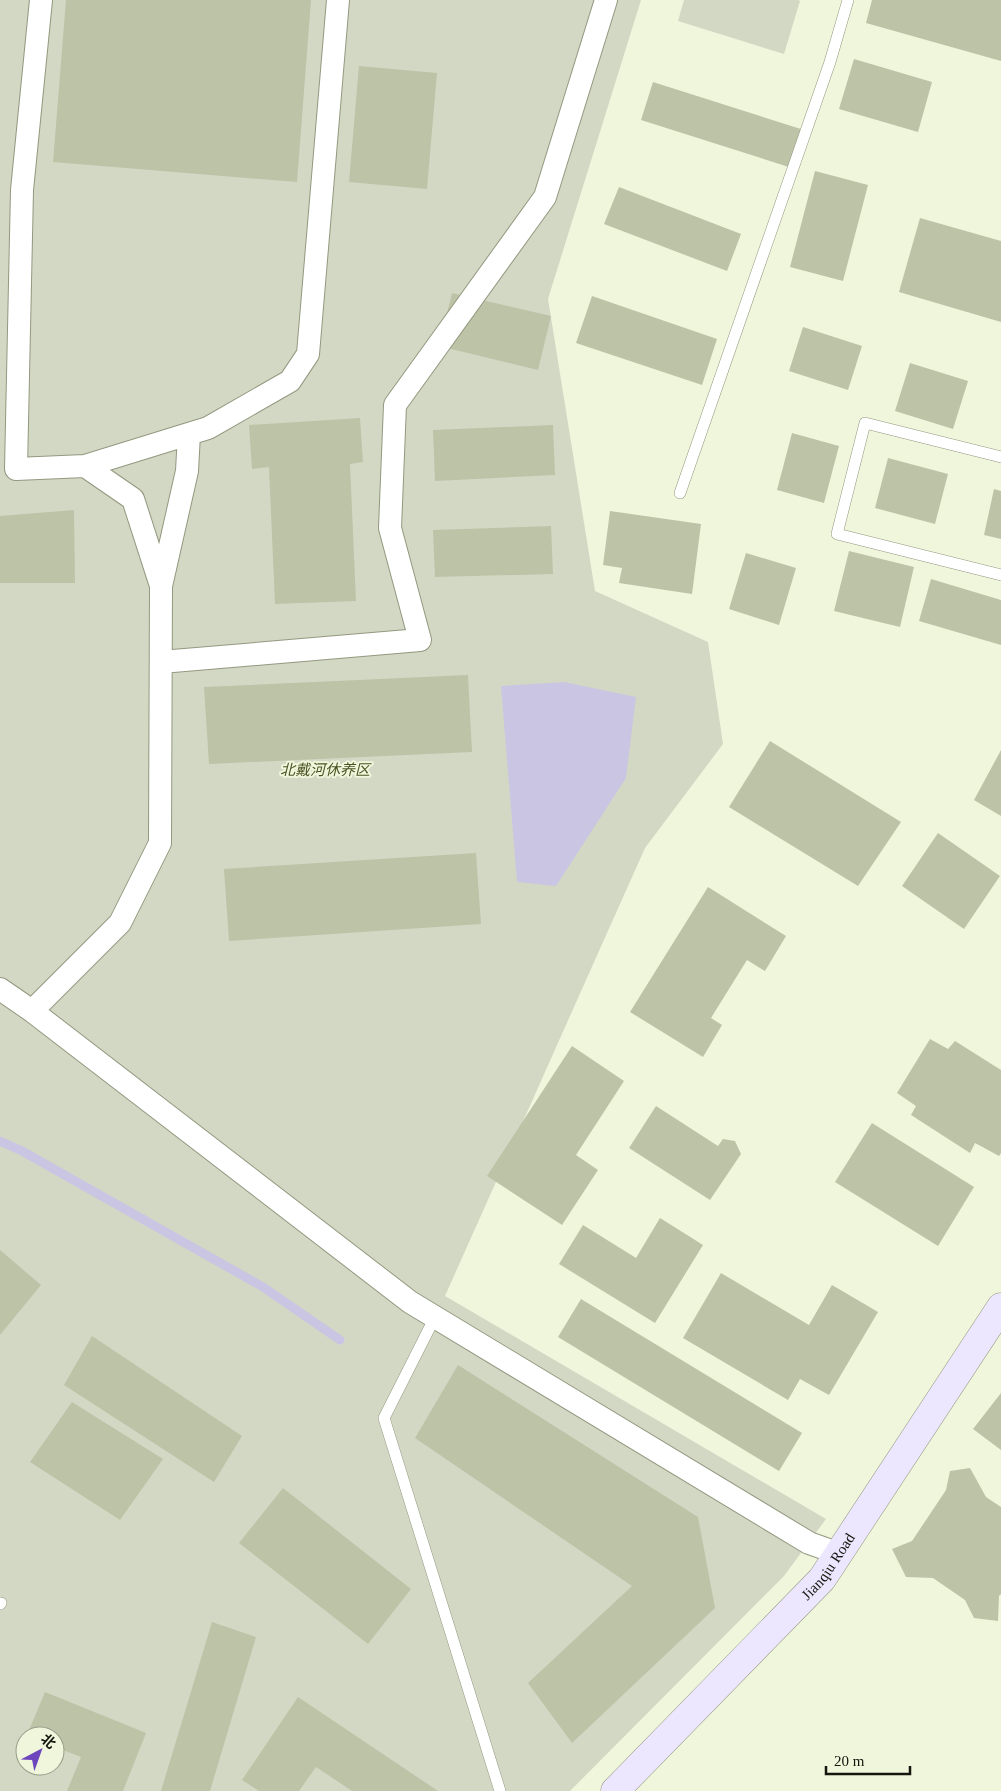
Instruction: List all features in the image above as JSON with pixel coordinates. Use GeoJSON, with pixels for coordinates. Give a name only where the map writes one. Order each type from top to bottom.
{"type":"FeatureCollection","features":[{"type":"Feature","properties":{"kind":"main road","name":"Jianqiu Road"},"geometry":{"type":"LineString","coordinates":[[614,1791],[822,1579],[1001,1308]]}},
{"type":"Feature","properties":{"kind":"street"},"geometry":{"type":"LineString","coordinates":[[40,0],[22,190],[8,471],[85,466],[208,428],[290,381],[308,354],[338,0]]}},
{"type":"Feature","properties":{"kind":"street"},"geometry":{"type":"LineString","coordinates":[[161,662],[420,640],[390,528],[395,405],[545,198],[606,0]]}},
{"type":"Feature","properties":{"kind":"street"},"geometry":{"type":"LineString","coordinates":[[32,1010],[120,923],[160,843],[161,586],[187,471],[189,434]]}},
{"type":"Feature","properties":{"kind":"street"},"geometry":{"type":"LineString","coordinates":[[85,466],[133,499],[161,586]]}},
{"type":"Feature","properties":{"kind":"street"},"geometry":{"type":"LineString","coordinates":[[0,989],[32,1010],[410,1302],[808,1542],[840,1554]]}},
{"type":"Feature","properties":{"kind":"lane"},"geometry":{"type":"LineString","coordinates":[[680,493],[830,62],[848,0]]}},
{"type":"Feature","properties":{"kind":"lane"},"geometry":{"type":"LineString","coordinates":[[1001,457],[865,423],[837,534],[1001,575]]}},
{"type":"Feature","properties":{"kind":"lane"},"geometry":{"type":"LineString","coordinates":[[435,1317],[384,1418],[500,1791]]}},
{"type":"Feature","properties":{"kind":"green space","name":"北戴河休养区"},"geometry":{"type":"Polygon","coordinates":[[[0,0],[641,0],[548,299],[595,591],[708,642],[723,744],[645,848],[445,1296],[826,1519],[784,1576],[570,1791],[0,1791],[0,0]]]}},
{"type":"Feature","properties":{"kind":"green space"},"geometry":{"type":"Polygon","coordinates":[[[684,0],[800,1],[784,54],[678,21],[684,0]]]}},
{"type":"Feature","properties":{"kind":"shaded area"},"geometry":{"type":"Polygon","coordinates":[[[564,682],[636,697],[626,778],[556,886],[517,882],[501,686],[564,682]]]}},
{"type":"Feature","properties":{"kind":"building"},"geometry":{"type":"Polygon","coordinates":[[[66,0],[311,0],[297,182],[53,162],[66,0]]]}},
{"type":"Feature","properties":{"kind":"building"},"geometry":{"type":"Polygon","coordinates":[[[872,0],[1001,0],[1001,61],[866,23],[872,0]]]}},
{"type":"Feature","properties":{"kind":"building"},"geometry":{"type":"Polygon","coordinates":[[[854,59],[932,82],[918,132],[839,109],[854,59]]]}},
{"type":"Feature","properties":{"kind":"building"},"geometry":{"type":"Polygon","coordinates":[[[359,66],[437,73],[427,189],[349,182],[359,66]]]}},
{"type":"Feature","properties":{"kind":"building"},"geometry":{"type":"Polygon","coordinates":[[[653,82],[804,130],[792,168],[641,120],[653,82]]]}},
{"type":"Feature","properties":{"kind":"building"},"geometry":{"type":"Polygon","coordinates":[[[815,171],[868,185],[843,281],[790,267],[815,171]]]}},
{"type":"Feature","properties":{"kind":"building"},"geometry":{"type":"Polygon","coordinates":[[[619,187],[741,234],[727,271],[604,224],[619,187]]]}},
{"type":"Feature","properties":{"kind":"building"},"geometry":{"type":"Polygon","coordinates":[[[920,218],[1001,241],[1001,322],[899,292],[920,218]]]}},
{"type":"Feature","properties":{"kind":"building"},"geometry":{"type":"Polygon","coordinates":[[[452,293],[551,316],[538,370],[439,346],[452,293]]]}},
{"type":"Feature","properties":{"kind":"building"},"geometry":{"type":"Polygon","coordinates":[[[592,296],[717,339],[702,385],[576,343],[592,296]]]}},
{"type":"Feature","properties":{"kind":"building"},"geometry":{"type":"Polygon","coordinates":[[[803,327],[862,346],[848,390],[789,371],[803,327]]]}},
{"type":"Feature","properties":{"kind":"building"},"geometry":{"type":"Polygon","coordinates":[[[910,363],[968,381],[953,429],[895,411],[910,363]]]}},
{"type":"Feature","properties":{"kind":"building"},"geometry":{"type":"Polygon","coordinates":[[[360,418],[363,462],[350,464],[356,601],[275,604],[269,467],[252,469],[249,425],[360,418]]]}},
{"type":"Feature","properties":{"kind":"building"},"geometry":{"type":"Polygon","coordinates":[[[553,425],[555,475],[435,481],[433,430],[553,425]]]}},
{"type":"Feature","properties":{"kind":"building"},"geometry":{"type":"Polygon","coordinates":[[[792,433],[839,446],[824,503],[777,490],[792,433]]]}},
{"type":"Feature","properties":{"kind":"building"},"geometry":{"type":"Polygon","coordinates":[[[888,458],[948,474],[935,524],[875,508],[888,458]]]}},
{"type":"Feature","properties":{"kind":"building"},"geometry":{"type":"Polygon","coordinates":[[[994,489],[1001,491],[1001,539],[984,535],[994,489]]]}},
{"type":"Feature","properties":{"kind":"building"},"geometry":{"type":"Polygon","coordinates":[[[74,510],[75,583],[0,583],[0,516],[74,510]]]}},
{"type":"Feature","properties":{"kind":"building"},"geometry":{"type":"Polygon","coordinates":[[[610,511],[701,524],[692,594],[619,583],[622,568],[603,565],[610,511]]]}},
{"type":"Feature","properties":{"kind":"building"},"geometry":{"type":"Polygon","coordinates":[[[551,526],[553,574],[435,577],[433,530],[551,526]]]}},
{"type":"Feature","properties":{"kind":"building"},"geometry":{"type":"Polygon","coordinates":[[[849,551],[914,567],[900,627],[834,611],[849,551]]]}},
{"type":"Feature","properties":{"kind":"building"},"geometry":{"type":"Polygon","coordinates":[[[746,553],[796,568],[779,625],[729,609],[746,553]]]}},
{"type":"Feature","properties":{"kind":"building"},"geometry":{"type":"Polygon","coordinates":[[[931,579],[1001,600],[1001,645],[919,621],[931,579]]]}},
{"type":"Feature","properties":{"kind":"building"},"geometry":{"type":"Polygon","coordinates":[[[468,675],[472,752],[209,764],[204,687],[468,675]]]}},
{"type":"Feature","properties":{"kind":"building"},"geometry":{"type":"Polygon","coordinates":[[[770,741],[901,822],[858,886],[729,807],[770,741]]]}},
{"type":"Feature","properties":{"kind":"building"},"geometry":{"type":"Polygon","coordinates":[[[1001,750],[1001,816],[974,800],[1001,750]]]}},
{"type":"Feature","properties":{"kind":"building"},"geometry":{"type":"Polygon","coordinates":[[[938,833],[1000,876],[964,929],[902,886],[938,833]]]}},
{"type":"Feature","properties":{"kind":"building"},"geometry":{"type":"Polygon","coordinates":[[[476,853],[481,924],[229,941],[224,869],[476,853]]]}},
{"type":"Feature","properties":{"kind":"building"},"geometry":{"type":"Polygon","coordinates":[[[708,887],[786,936],[765,971],[747,960],[711,1018],[722,1025],[703,1057],[630,1012],[708,887]]]}},
{"type":"Feature","properties":{"kind":"building"},"geometry":{"type":"Polygon","coordinates":[[[930,1039],[948,1049],[955,1041],[1001,1070],[1001,1153],[999,1156],[975,1143],[970,1153],[911,1115],[916,1106],[897,1093],[930,1039]]]}},
{"type":"Feature","properties":{"kind":"building"},"geometry":{"type":"Polygon","coordinates":[[[572,1046],[624,1081],[576,1155],[598,1170],[562,1225],[487,1176],[572,1046]]]}},
{"type":"Feature","properties":{"kind":"building"},"geometry":{"type":"Polygon","coordinates":[[[656,1106],[718,1146],[723,1139],[735,1141],[741,1154],[710,1200],[629,1148],[656,1106]]]}},
{"type":"Feature","properties":{"kind":"building"},"geometry":{"type":"Polygon","coordinates":[[[872,1123],[974,1187],[938,1246],[835,1182],[872,1123]]]}},
{"type":"Feature","properties":{"kind":"building"},"geometry":{"type":"Polygon","coordinates":[[[660,1218],[703,1245],[655,1323],[559,1264],[583,1225],[636,1258],[660,1218]]]}},
{"type":"Feature","properties":{"kind":"building"},"geometry":{"type":"Polygon","coordinates":[[[0,1250],[41,1285],[0,1335],[0,1250]]]}},
{"type":"Feature","properties":{"kind":"building"},"geometry":{"type":"Polygon","coordinates":[[[721,1273],[809,1325],[832,1285],[878,1312],[829,1395],[800,1379],[788,1400],[683,1338],[721,1273]]]}},
{"type":"Feature","properties":{"kind":"building"},"geometry":{"type":"Polygon","coordinates":[[[581,1299],[802,1433],[779,1471],[558,1337],[581,1299]]]}},
{"type":"Feature","properties":{"kind":"building"},"geometry":{"type":"Polygon","coordinates":[[[92,1336],[242,1436],[214,1482],[64,1385],[92,1336]]]}},
{"type":"Feature","properties":{"kind":"building"},"geometry":{"type":"Polygon","coordinates":[[[458,1365],[698,1517],[715,1608],[572,1743],[528,1683],[632,1586],[415,1438],[458,1365]]]}},
{"type":"Feature","properties":{"kind":"building"},"geometry":{"type":"Polygon","coordinates":[[[1001,1393],[1001,1450],[973,1429],[1001,1393]]]}},
{"type":"Feature","properties":{"kind":"building"},"geometry":{"type":"Polygon","coordinates":[[[72,1402],[163,1459],[120,1520],[30,1462],[72,1402]]]}},
{"type":"Feature","properties":{"kind":"building"},"geometry":{"type":"Polygon","coordinates":[[[970,1468],[986,1497],[1001,1507],[1001,1594],[999,1596],[998,1621],[974,1618],[965,1600],[933,1578],[906,1577],[892,1549],[912,1541],[946,1490],[950,1471],[970,1468]]]}},
{"type":"Feature","properties":{"kind":"building"},"geometry":{"type":"Polygon","coordinates":[[[283,1488],[411,1589],[368,1644],[239,1543],[283,1488]]]}},
{"type":"Feature","properties":{"kind":"building"},"geometry":{"type":"Polygon","coordinates":[[[212,1622],[256,1637],[210,1791],[161,1791],[212,1622]]]}},
{"type":"Feature","properties":{"kind":"building"},"geometry":{"type":"Polygon","coordinates":[[[45,1692],[146,1733],[123,1791],[67,1791],[81,1757],[65,1751],[65,1726],[31,1726],[45,1692]]]}},
{"type":"Feature","properties":{"kind":"building"},"geometry":{"type":"Polygon","coordinates":[[[298,1697],[438,1791],[352,1791],[316,1767],[299,1791],[259,1791],[242,1780],[298,1697]]]}},
{"type":"Feature","properties":{"kind":"waterway"},"geometry":{"type":"LineString","coordinates":[[0,1141],[22,1151],[263,1287],[340,1340]]}}]}
